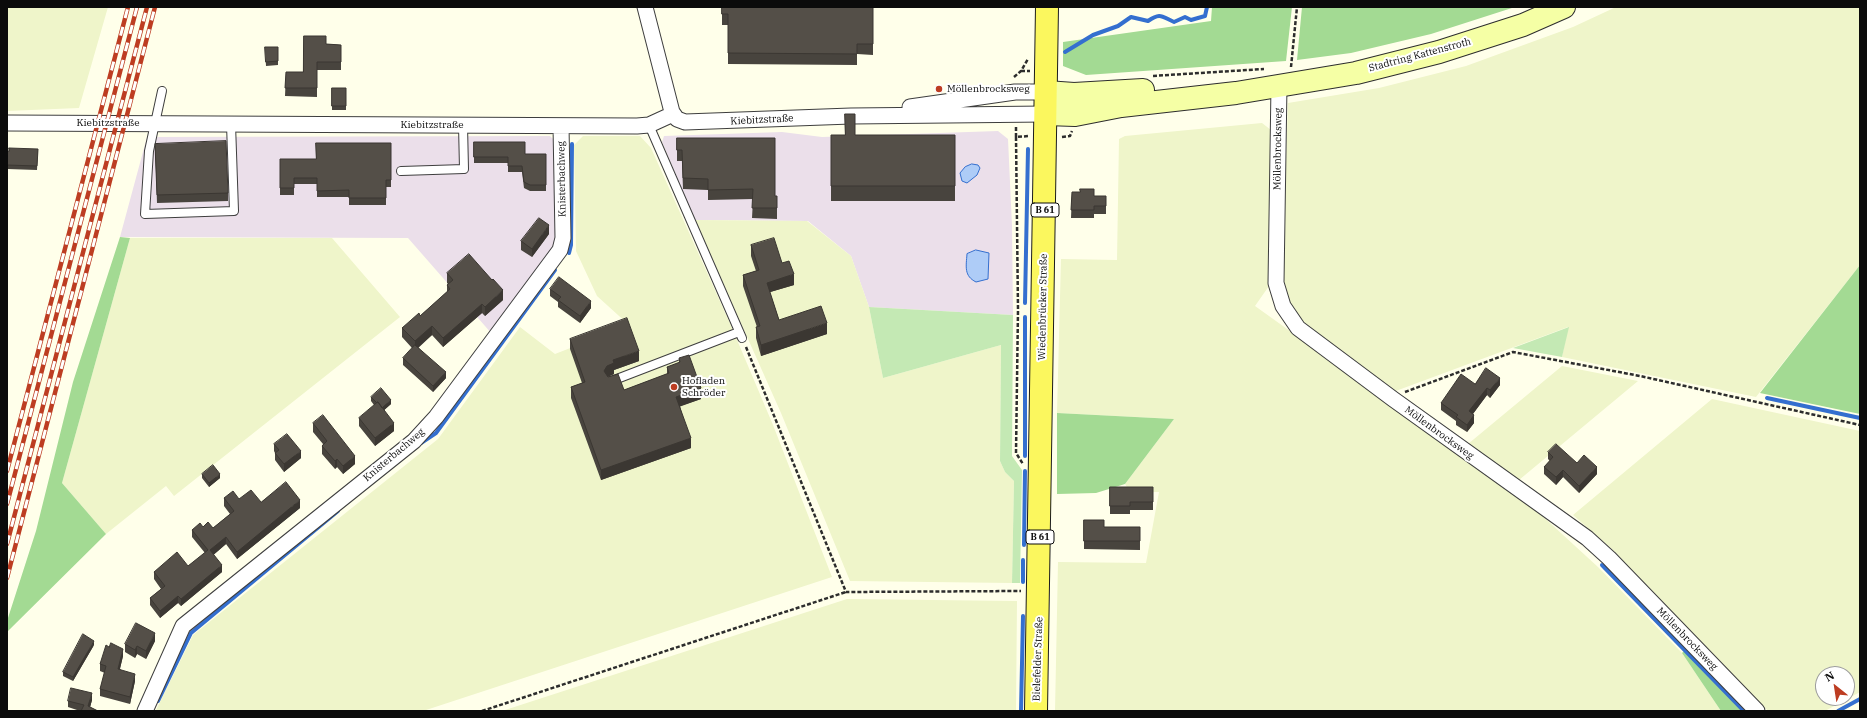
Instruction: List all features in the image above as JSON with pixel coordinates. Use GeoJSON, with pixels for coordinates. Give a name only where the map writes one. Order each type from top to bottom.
{"type":"FeatureCollection","features":[{"type":"Feature","properties":{"kind":"main road","name":"Wiedenbrücker Straße"},"geometry":{"type":"LineString","coordinates":[[1039,599],[1035,468],[1046,114],[1047,7]]}},
{"type":"Feature","properties":{"kind":"main road","name":"Stadtring Kattenstroth"},"geometry":{"type":"LineString","coordinates":[[1046,92],[1074,94],[1235,84],[1276,77],[1356,73],[1439,52],[1522,25],[1564,7]]}},
{"type":"Feature","properties":{"kind":"main road","name":"Stadtring Kattenstroth"},"geometry":{"type":"LineString","coordinates":[[1046,114],[1075,115],[1121,106],[1236,93],[1276,77]]}},
{"type":"Feature","properties":{"kind":"main road","name":"Bielefelder Straße"},"geometry":{"type":"LineString","coordinates":[[1036,711],[1039,599]]}},
{"type":"Feature","properties":{"kind":"street"},"geometry":{"type":"LineString","coordinates":[[645,7],[673,114]]}},
{"type":"Feature","properties":{"kind":"street","name":"Möllenbrocksweg"},"geometry":{"type":"LineString","coordinates":[[1276,77],[1276,283],[1283,306],[1298,328],[1393,399],[1587,538],[1609,558],[1757,711]]}},
{"type":"Feature","properties":{"kind":"street","name":"Kiebitzstraße"},"geometry":{"type":"LineString","coordinates":[[851,116],[1015,92],[1046,92]]}},
{"type":"Feature","properties":{"kind":"street","name":"Kiebitzstraße"},"geometry":{"type":"LineString","coordinates":[[7,123],[561,126],[649,125],[673,114],[677,119],[685,122],[697,123],[851,116],[1046,114]]}},
{"type":"Feature","properties":{"kind":"street","name":"Knisterbachweg"},"geometry":{"type":"LineString","coordinates":[[145,711],[183,626],[414,441],[436,417],[560,250],[563,238],[561,126]]}},
{"type":"Feature","properties":{"kind":"lane"},"geometry":{"type":"LineString","coordinates":[[162,91],[149,150],[145,214],[234,211],[232,124]]}},
{"type":"Feature","properties":{"kind":"lane"},"geometry":{"type":"LineString","coordinates":[[401,171],[464,169],[463,125]]}},
{"type":"Feature","properties":{"kind":"lane"},"geometry":{"type":"LineString","coordinates":[[609,382],[741,335],[649,125]]}},
{"type":"Feature","properties":{"kind":"path"},"geometry":{"type":"LineString","coordinates":[[1152,77],[1276,77],[1291,67],[1297,7]]}},
{"type":"Feature","properties":{"kind":"path"},"geometry":{"type":"LineString","coordinates":[[1015,77],[1021,71],[1031,71]]}},
{"type":"Feature","properties":{"kind":"path"},"geometry":{"type":"LineString","coordinates":[[1016,126],[1018,310],[1016,454],[1020,462],[1035,468]]}},
{"type":"Feature","properties":{"kind":"path"},"geometry":{"type":"LineString","coordinates":[[1016,137],[1032,136]]}},
{"type":"Feature","properties":{"kind":"path"},"geometry":{"type":"LineString","coordinates":[[741,335],[846,592]]}},
{"type":"Feature","properties":{"kind":"path"},"geometry":{"type":"LineString","coordinates":[[1393,399],[1398,394],[1513,352],[1640,376],[1860,425]]}},
{"type":"Feature","properties":{"kind":"path"},"geometry":{"type":"LineString","coordinates":[[482,711],[846,592],[1039,599]]}},
{"type":"Feature","properties":{"kind":"shaded area"},"geometry":{"type":"Polygon","coordinates":[[[998,131],[1008,139],[1012,226],[1013,315],[869,307],[851,256],[808,221],[695,220],[662,142],[664,136],[782,132],[822,137],[998,131]]]}},
{"type":"Feature","properties":{"kind":"shaded area"},"geometry":{"type":"Polygon","coordinates":[[[550,136],[558,144],[556,247],[492,334],[408,238],[120,237],[147,137],[550,136]]]}},
{"type":"Feature","properties":{"kind":"green space"},"geometry":{"type":"Polygon","coordinates":[[[7,7],[108,7],[79,108],[7,111],[7,7]]]}},
{"type":"Feature","properties":{"kind":"green space"},"geometry":{"type":"Polygon","coordinates":[[[1212,7],[1292,7],[1286,61],[1086,75],[1063,66],[1063,42],[1211,21],[1212,7]]]}},
{"type":"Feature","properties":{"kind":"green space"},"geometry":{"type":"Polygon","coordinates":[[[1302,7],[1515,7],[1431,34],[1351,53],[1297,60],[1302,7]]]}},
{"type":"Feature","properties":{"kind":"green space"},"geometry":{"type":"Polygon","coordinates":[[[1616,7],[1860,7],[1860,265],[1756,397],[1562,357],[1568,327],[1393,392],[1302,325],[1291,305],[1282,282],[1288,103],[1379,88],[1466,66],[1573,27],[1616,7]]]}},
{"type":"Feature","properties":{"kind":"green space"},"geometry":{"type":"Polygon","coordinates":[[[1262,123],[1271,130],[1269,286],[1255,306],[1540,510],[1538,512],[1598,567],[1682,653],[1721,711],[1055,711],[1058,562],[1146,563],[1159,492],[1130,492],[1125,484],[1174,419],[1057,413],[1061,259],[1117,260],[1119,139],[1125,136],[1262,123]]]}},
{"type":"Feature","properties":{"kind":"green space"},"geometry":{"type":"Polygon","coordinates":[[[583,136],[640,136],[651,148],[732,328],[773,425],[832,577],[423,711],[156,710],[193,635],[438,439],[520,327],[555,354],[629,325],[597,296],[576,251],[574,145],[583,136]]]}},
{"type":"Feature","properties":{"kind":"green space"},"geometry":{"type":"Polygon","coordinates":[[[695,220],[807,221],[851,256],[869,307],[883,378],[1001,345],[1000,461],[1005,472],[1014,481],[1012,583],[850,581],[781,413],[695,220]]]}},
{"type":"Feature","properties":{"kind":"green space"},"geometry":{"type":"Polygon","coordinates":[[[120,237],[130,238],[62,483],[106,534],[7,632],[7,621],[36,531],[73,382],[120,237]]]}},
{"type":"Feature","properties":{"kind":"green space"},"geometry":{"type":"Polygon","coordinates":[[[130,238],[332,238],[400,317],[174,496],[166,486],[106,534],[62,483],[130,238]]]}},
{"type":"Feature","properties":{"kind":"green space"},"geometry":{"type":"Polygon","coordinates":[[[1860,265],[1860,414],[1760,393],[1860,265]]]}},
{"type":"Feature","properties":{"kind":"green space"},"geometry":{"type":"Polygon","coordinates":[[[869,307],[1013,315],[1012,456],[1022,470],[1020,583],[1012,583],[1014,481],[1005,472],[1000,461],[1001,345],[883,378],[869,307]]]}},
{"type":"Feature","properties":{"kind":"green space"},"geometry":{"type":"Polygon","coordinates":[[[1569,327],[1562,357],[1513,348],[1569,327]]]}},
{"type":"Feature","properties":{"kind":"green space"},"geometry":{"type":"Polygon","coordinates":[[[1562,366],[1638,381],[1519,480],[1468,444],[1562,366]]]}},
{"type":"Feature","properties":{"kind":"green space"},"geometry":{"type":"Polygon","coordinates":[[[1712,399],[1860,431],[1860,692],[1855,695],[1855,666],[1815,666],[1815,706],[1834,706],[1825,711],[1768,711],[1613,550],[1573,515],[1712,399]]]}},
{"type":"Feature","properties":{"kind":"green space"},"geometry":{"type":"Polygon","coordinates":[[[1057,413],[1174,419],[1125,484],[1096,493],[1057,494],[1057,413]]]}},
{"type":"Feature","properties":{"kind":"green space"},"geometry":{"type":"Polygon","coordinates":[[[847,599],[1017,601],[1016,711],[502,711],[847,599]]]}},
{"type":"Feature","properties":{"kind":"green space"},"geometry":{"type":"Polygon","coordinates":[[[1690,645],[1754,711],[1721,711],[1682,653],[1690,645]]]}},
{"type":"Feature","properties":{"kind":"water"},"geometry":{"type":"Polygon","coordinates":[[[972,164],[978,165],[980,168],[977,175],[967,183],[962,181],[960,173],[965,167],[972,164]]]}},
{"type":"Feature","properties":{"kind":"water"},"geometry":{"type":"Polygon","coordinates":[[[976,250],[989,253],[988,279],[976,282],[969,277],[966,267],[967,254],[976,250]]]}},
{"type":"Feature","properties":{"kind":"building"},"geometry":{"type":"Polygon","coordinates":[[[722,7],[873,7],[873,44],[857,44],[857,54],[728,53],[728,14],[722,14],[722,7]]]}},
{"type":"Feature","properties":{"kind":"building"},"geometry":{"type":"Polygon","coordinates":[[[304,36],[326,36],[326,44],[341,45],[341,62],[317,62],[317,88],[285,88],[286,72],[303,72],[304,36]]]}},
{"type":"Feature","properties":{"kind":"building"},"geometry":{"type":"Polygon","coordinates":[[[265,47],[278,47],[278,61],[266,62],[265,47]]]}},
{"type":"Feature","properties":{"kind":"building"},"geometry":{"type":"Polygon","coordinates":[[[332,88],[346,88],[346,106],[332,106],[332,88]]]}},
{"type":"Feature","properties":{"kind":"building"},"geometry":{"type":"Polygon","coordinates":[[[845,114],[855,114],[855,135],[955,135],[955,186],[831,186],[831,135],[845,135],[845,114]]]}},
{"type":"Feature","properties":{"kind":"building"},"geometry":{"type":"Polygon","coordinates":[[[677,138],[775,138],[775,196],[777,196],[777,208],[752,208],[753,189],[708,190],[708,179],[683,178],[682,150],[677,150],[677,138]]]}},
{"type":"Feature","properties":{"kind":"building"},"geometry":{"type":"Polygon","coordinates":[[[226,141],[228,193],[157,195],[155,144],[226,141]]]}},
{"type":"Feature","properties":{"kind":"building"},"geometry":{"type":"Polygon","coordinates":[[[474,142],[525,142],[525,154],[546,154],[546,185],[530,185],[524,182],[522,166],[508,166],[508,157],[474,157],[474,142]]]}},
{"type":"Feature","properties":{"kind":"building"},"geometry":{"type":"Polygon","coordinates":[[[316,143],[391,143],[391,180],[386,180],[386,198],[349,198],[349,190],[317,191],[317,178],[294,178],[294,188],[280,188],[280,159],[316,159],[316,143]]]}},
{"type":"Feature","properties":{"kind":"building"},"geometry":{"type":"Polygon","coordinates":[[[9,148],[38,149],[37,166],[7,165],[7,151],[9,151],[9,148]]]}},
{"type":"Feature","properties":{"kind":"building"},"geometry":{"type":"Polygon","coordinates":[[[1080,189],[1094,189],[1094,196],[1106,196],[1106,206],[1094,206],[1094,210],[1071,210],[1072,192],[1080,192],[1080,189]]]}},
{"type":"Feature","properties":{"kind":"building"},"geometry":{"type":"Polygon","coordinates":[[[539,218],[549,225],[532,249],[521,241],[539,218]]]}},
{"type":"Feature","properties":{"kind":"building"},"geometry":{"type":"Polygon","coordinates":[[[774,238],[782,263],[789,261],[794,274],[767,283],[779,320],[821,306],[827,323],[761,345],[756,327],[760,326],[743,275],[759,270],[751,245],[774,238]]]}},
{"type":"Feature","properties":{"kind":"building"},"geometry":{"type":"Polygon","coordinates":[[[469,254],[503,290],[485,307],[482,304],[443,338],[432,326],[415,341],[402,328],[419,313],[420,316],[450,289],[447,285],[453,280],[447,273],[469,254]]]}},
{"type":"Feature","properties":{"kind":"building"},"geometry":{"type":"Polygon","coordinates":[[[559,277],[591,301],[580,316],[558,300],[561,297],[550,289],[559,277]]]}},
{"type":"Feature","properties":{"kind":"building"},"geometry":{"type":"Polygon","coordinates":[[[627,318],[639,351],[613,360],[614,363],[607,366],[604,371],[608,377],[618,374],[624,390],[669,373],[667,367],[680,362],[679,358],[689,355],[701,388],[676,397],[691,438],[601,470],[571,387],[585,382],[570,339],[627,318]]]}},
{"type":"Feature","properties":{"kind":"building"},"geometry":{"type":"Polygon","coordinates":[[[415,345],[446,372],[433,386],[403,358],[415,345]]]}},
{"type":"Feature","properties":{"kind":"building"},"geometry":{"type":"Polygon","coordinates":[[[1486,368],[1500,378],[1490,390],[1487,388],[1469,411],[1474,415],[1467,425],[1456,417],[1458,415],[1441,403],[1461,374],[1475,384],[1486,368]]]}},
{"type":"Feature","properties":{"kind":"building"},"geometry":{"type":"Polygon","coordinates":[[[381,388],[391,400],[382,408],[378,402],[377,403],[371,397],[381,388]]]}},
{"type":"Feature","properties":{"kind":"building"},"geometry":{"type":"Polygon","coordinates":[[[378,402],[394,423],[375,438],[359,418],[378,402]]]}},
{"type":"Feature","properties":{"kind":"building"},"geometry":{"type":"Polygon","coordinates":[[[323,415],[355,456],[343,466],[337,459],[335,461],[322,446],[327,441],[313,423],[323,415]]]}},
{"type":"Feature","properties":{"kind":"building"},"geometry":{"type":"Polygon","coordinates":[[[287,434],[301,451],[284,464],[275,453],[279,450],[274,444],[287,434]]]}},
{"type":"Feature","properties":{"kind":"building"},"geometry":{"type":"Polygon","coordinates":[[[1556,444],[1577,463],[1584,455],[1597,467],[1579,486],[1563,470],[1556,477],[1544,467],[1553,457],[1548,452],[1556,444]]]}},
{"type":"Feature","properties":{"kind":"building"},"geometry":{"type":"Polygon","coordinates":[[[213,465],[220,474],[209,483],[202,474],[213,465]]]}},
{"type":"Feature","properties":{"kind":"building"},"geometry":{"type":"Polygon","coordinates":[[[286,482],[300,500],[237,552],[226,537],[210,550],[222,565],[181,599],[178,596],[160,611],[150,598],[165,586],[154,572],[177,552],[188,566],[208,550],[192,530],[200,523],[203,527],[208,522],[213,528],[234,511],[224,498],[233,491],[239,499],[251,490],[261,502],[286,482]]]}},
{"type":"Feature","properties":{"kind":"building"},"geometry":{"type":"Polygon","coordinates":[[[1110,487],[1153,487],[1153,502],[1130,502],[1130,506],[1110,506],[1110,487]]]}},
{"type":"Feature","properties":{"kind":"building"},"geometry":{"type":"Polygon","coordinates":[[[1084,520],[1104,520],[1104,527],[1140,527],[1140,541],[1084,541],[1084,520]]]}},
{"type":"Feature","properties":{"kind":"building"},"geometry":{"type":"Polygon","coordinates":[[[136,623],[155,633],[146,651],[137,646],[135,650],[125,644],[136,623]]]}},
{"type":"Feature","properties":{"kind":"building"},"geometry":{"type":"Polygon","coordinates":[[[83,634],[94,641],[73,677],[63,672],[83,634]]]}},
{"type":"Feature","properties":{"kind":"building"},"geometry":{"type":"Polygon","coordinates":[[[111,643],[123,649],[118,669],[135,674],[130,697],[100,689],[106,666],[100,664],[106,645],[109,647],[111,643]]]}},
{"type":"Feature","properties":{"kind":"building"},"geometry":{"type":"Polygon","coordinates":[[[71,688],[92,693],[88,706],[98,711],[81,711],[84,705],[68,701],[71,688]]]}},
{"type":"Feature","properties":{"kind":"waterway"},"geometry":{"type":"LineString","coordinates":[[1065,52],[1093,35],[1118,26],[1131,17],[1148,21],[1159,16],[1174,22],[1185,17],[1191,20],[1205,16],[1207,7]]}},
{"type":"Feature","properties":{"kind":"waterway"},"geometry":{"type":"LineString","coordinates":[[569,253],[571,245],[572,144]]}},
{"type":"Feature","properties":{"kind":"waterway"},"geometry":{"type":"LineString","coordinates":[[1025,303],[1028,149]]}},
{"type":"Feature","properties":{"kind":"waterway"},"geometry":{"type":"LineString","coordinates":[[421,443],[436,433],[555,270]]}},
{"type":"Feature","properties":{"kind":"waterway"},"geometry":{"type":"LineString","coordinates":[[1025,317],[1025,456]]}},
{"type":"Feature","properties":{"kind":"waterway"},"geometry":{"type":"LineString","coordinates":[[1767,398],[1860,418]]}},
{"type":"Feature","properties":{"kind":"waterway"},"geometry":{"type":"LineString","coordinates":[[1024,545],[1025,471]]}},
{"type":"Feature","properties":{"kind":"waterway"},"geometry":{"type":"LineString","coordinates":[[158,701],[191,633],[338,511]]}},
{"type":"Feature","properties":{"kind":"waterway"},"geometry":{"type":"LineString","coordinates":[[1023,560],[1023,582]]}},
{"type":"Feature","properties":{"kind":"waterway"},"geometry":{"type":"LineString","coordinates":[[1602,565],[1744,711]]}},
{"type":"Feature","properties":{"kind":"waterway"},"geometry":{"type":"LineString","coordinates":[[1021,711],[1023,616]]}},
{"type":"Feature","properties":{"kind":"waterway"},"geometry":{"type":"LineString","coordinates":[[1838,711],[1860,699]]}},
{"type":"Feature","properties":{"kind":"railway"},"geometry":{"type":"LineString","coordinates":[[7,471],[128,7]]}},
{"type":"Feature","properties":{"kind":"railway"},"geometry":{"type":"LineString","coordinates":[[7,504],[137,7]]}},
{"type":"Feature","properties":{"kind":"railway"},"geometry":{"type":"LineString","coordinates":[[7,544],[147,7]]}},
{"type":"Feature","properties":{"kind":"railway"},"geometry":{"type":"LineString","coordinates":[[7,578],[155,7]]}},
{"type":"Feature","properties":{"kind":"place","name":"Möllenbrocksweg"},"geometry":{"type":"Point","coordinates":[939,89]}},
{"type":"Feature","properties":{"kind":"place","name":"Hofladen Schröder"},"geometry":{"type":"Point","coordinates":[674,387]}}]}
